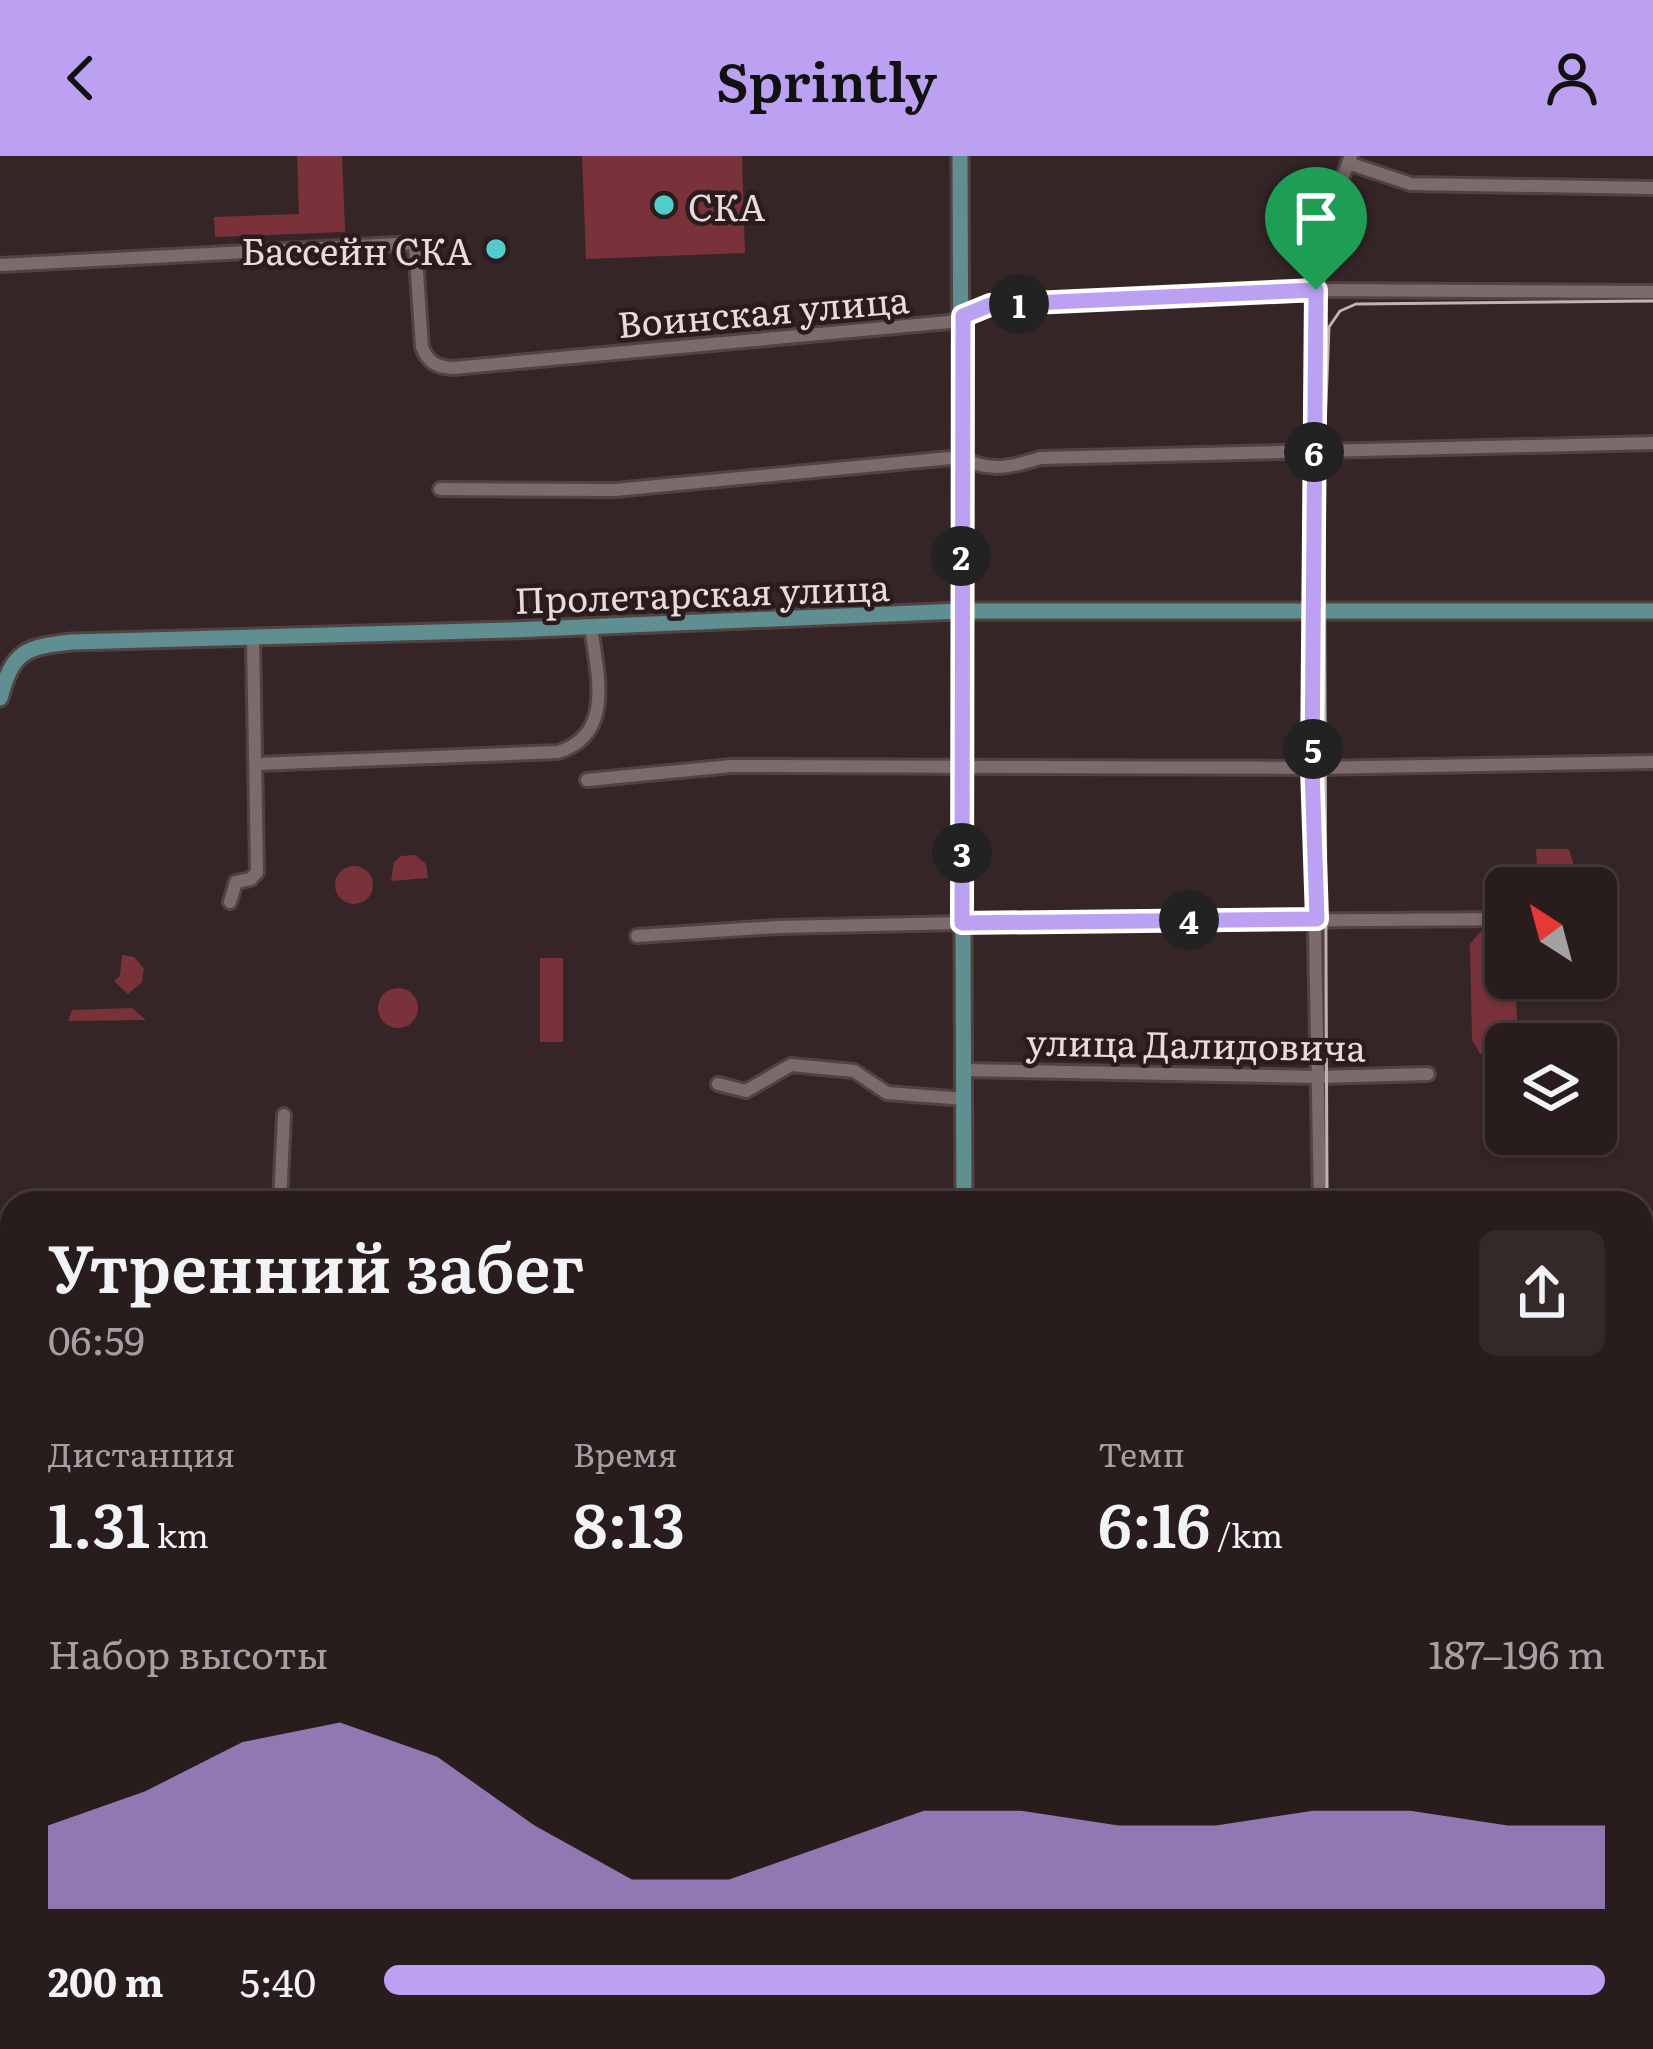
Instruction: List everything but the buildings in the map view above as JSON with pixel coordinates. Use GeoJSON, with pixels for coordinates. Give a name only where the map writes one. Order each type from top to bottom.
{"type":"FeatureCollection","features":[{"type":"Feature","properties":{"kind":"main road"},"geometry":{"type":"LineString","coordinates":[[960,156],[964,1191]]}},
{"type":"Feature","properties":{"kind":"main road","name":"Пролетарская улица"},"geometry":{"type":"LineString","coordinates":[[0,698],[13,662],[34,646],[72,642],[960,611],[1653,611]]}},
{"type":"Feature","properties":{"kind":"street"},"geometry":{"type":"LineString","coordinates":[[1321,1191],[1312,768],[1314,454],[1316,290],[1328,213],[1350,159],[1412,184],[1653,188]]}},
{"type":"Feature","properties":{"kind":"street","name":"Воинская улица"},"geometry":{"type":"LineString","coordinates":[[0,265],[415,243],[422,347],[426,358],[438,367],[949,322],[990,305],[1316,290],[1653,292]]}},
{"type":"Feature","properties":{"kind":"street"},"geometry":{"type":"LineString","coordinates":[[440,489],[615,490],[962,457],[978,467],[1012,467],[1040,458],[1653,443]]}},
{"type":"Feature","properties":{"kind":"street"},"geometry":{"type":"LineString","coordinates":[[256,764],[558,752],[575,747],[595,724],[598,708],[591,627]]}},
{"type":"Feature","properties":{"kind":"street"},"geometry":{"type":"LineString","coordinates":[[230,902],[236,882],[251,879],[257,872],[253,639]]}},
{"type":"Feature","properties":{"kind":"street"},"geometry":{"type":"LineString","coordinates":[[587,780],[731,766],[962,770],[1653,762]]}},
{"type":"Feature","properties":{"kind":"street"},"geometry":{"type":"LineString","coordinates":[[637,936],[962,923],[1485,920]]}},
{"type":"Feature","properties":{"kind":"street"},"geometry":{"type":"LineString","coordinates":[[718,1084],[746,1091],[791,1065],[854,1071],[887,1093],[965,1099]]}},
{"type":"Feature","properties":{"kind":"street","name":"улица Далидовича"},"geometry":{"type":"LineString","coordinates":[[962,1070],[1318,1077],[1428,1074]]}},
{"type":"Feature","properties":{"kind":"street"},"geometry":{"type":"LineString","coordinates":[[281,1191],[284,1115]]}},
{"type":"Feature","properties":{"kind":"shaded area"},"geometry":{"type":"Polygon","coordinates":[[[297,156],[342,156],[345,232],[215,237],[214,217],[299,214],[297,156]]]}},
{"type":"Feature","properties":{"kind":"shaded area","name":"СКА"},"geometry":{"type":"Polygon","coordinates":[[[582,156],[742,156],[745,253],[586,259],[582,156]]]}},
{"type":"Feature","properties":{"kind":"shaded area"},"geometry":{"type":"Polygon","coordinates":[[[1536,849],[1569,849],[1574,866],[1573,867],[1537,867],[1536,849]]]}},
{"type":"Feature","properties":{"kind":"shaded area"},"geometry":{"type":"Polygon","coordinates":[[[415,855],[426,864],[428,878],[391,881],[394,862],[415,855]]]}},
{"type":"Feature","properties":{"kind":"shaded area"},"geometry":{"type":"Polygon","coordinates":[[[354,866],[368,871],[373,885],[368,899],[354,904],[340,899],[335,885],[340,871],[354,866]]]}},
{"type":"Feature","properties":{"kind":"shaded area"},"geometry":{"type":"Polygon","coordinates":[[[1482,930],[1485,999],[1516,999],[1517,1023],[1485,1023],[1485,1055],[1472,1040],[1470,944],[1482,930]]]}},
{"type":"Feature","properties":{"kind":"shaded area"},"geometry":{"type":"Polygon","coordinates":[[[122,955],[134,957],[144,969],[142,982],[128,994],[114,981],[120,976],[122,955]]]}},
{"type":"Feature","properties":{"kind":"shaded area"},"geometry":{"type":"Polygon","coordinates":[[[540,958],[563,958],[563,1042],[540,1042],[540,958]]]}},
{"type":"Feature","properties":{"kind":"shaded area"},"geometry":{"type":"Polygon","coordinates":[[[398,988],[412,994],[418,1008],[412,1022],[398,1028],[384,1022],[378,1008],[384,994],[398,988]]]}},
{"type":"Feature","properties":{"kind":"shaded area"},"geometry":{"type":"Polygon","coordinates":[[[132,1008],[146,1020],[68,1021],[72,1010],[132,1008]]]}},
{"type":"Feature","properties":{"kind":"tram line"},"geometry":{"type":"LineString","coordinates":[[1327,1191],[1324,454],[1329,327],[1340,311],[1356,304],[1653,301]]}},
{"type":"Feature","properties":{"kind":"place","name":"СКА"},"geometry":{"type":"Point","coordinates":[664,205]}},
{"type":"Feature","properties":{"kind":"place","name":"Бассейн СКА"},"geometry":{"type":"Point","coordinates":[496,249]}},
{"type":"Feature","properties":{"kind":"route"},"geometry":{"type":"LineString","coordinates":[[1316,290],[1312,768],[1317,919],[962,923],[963,316],[990,305],[1316,290]]}}]}
